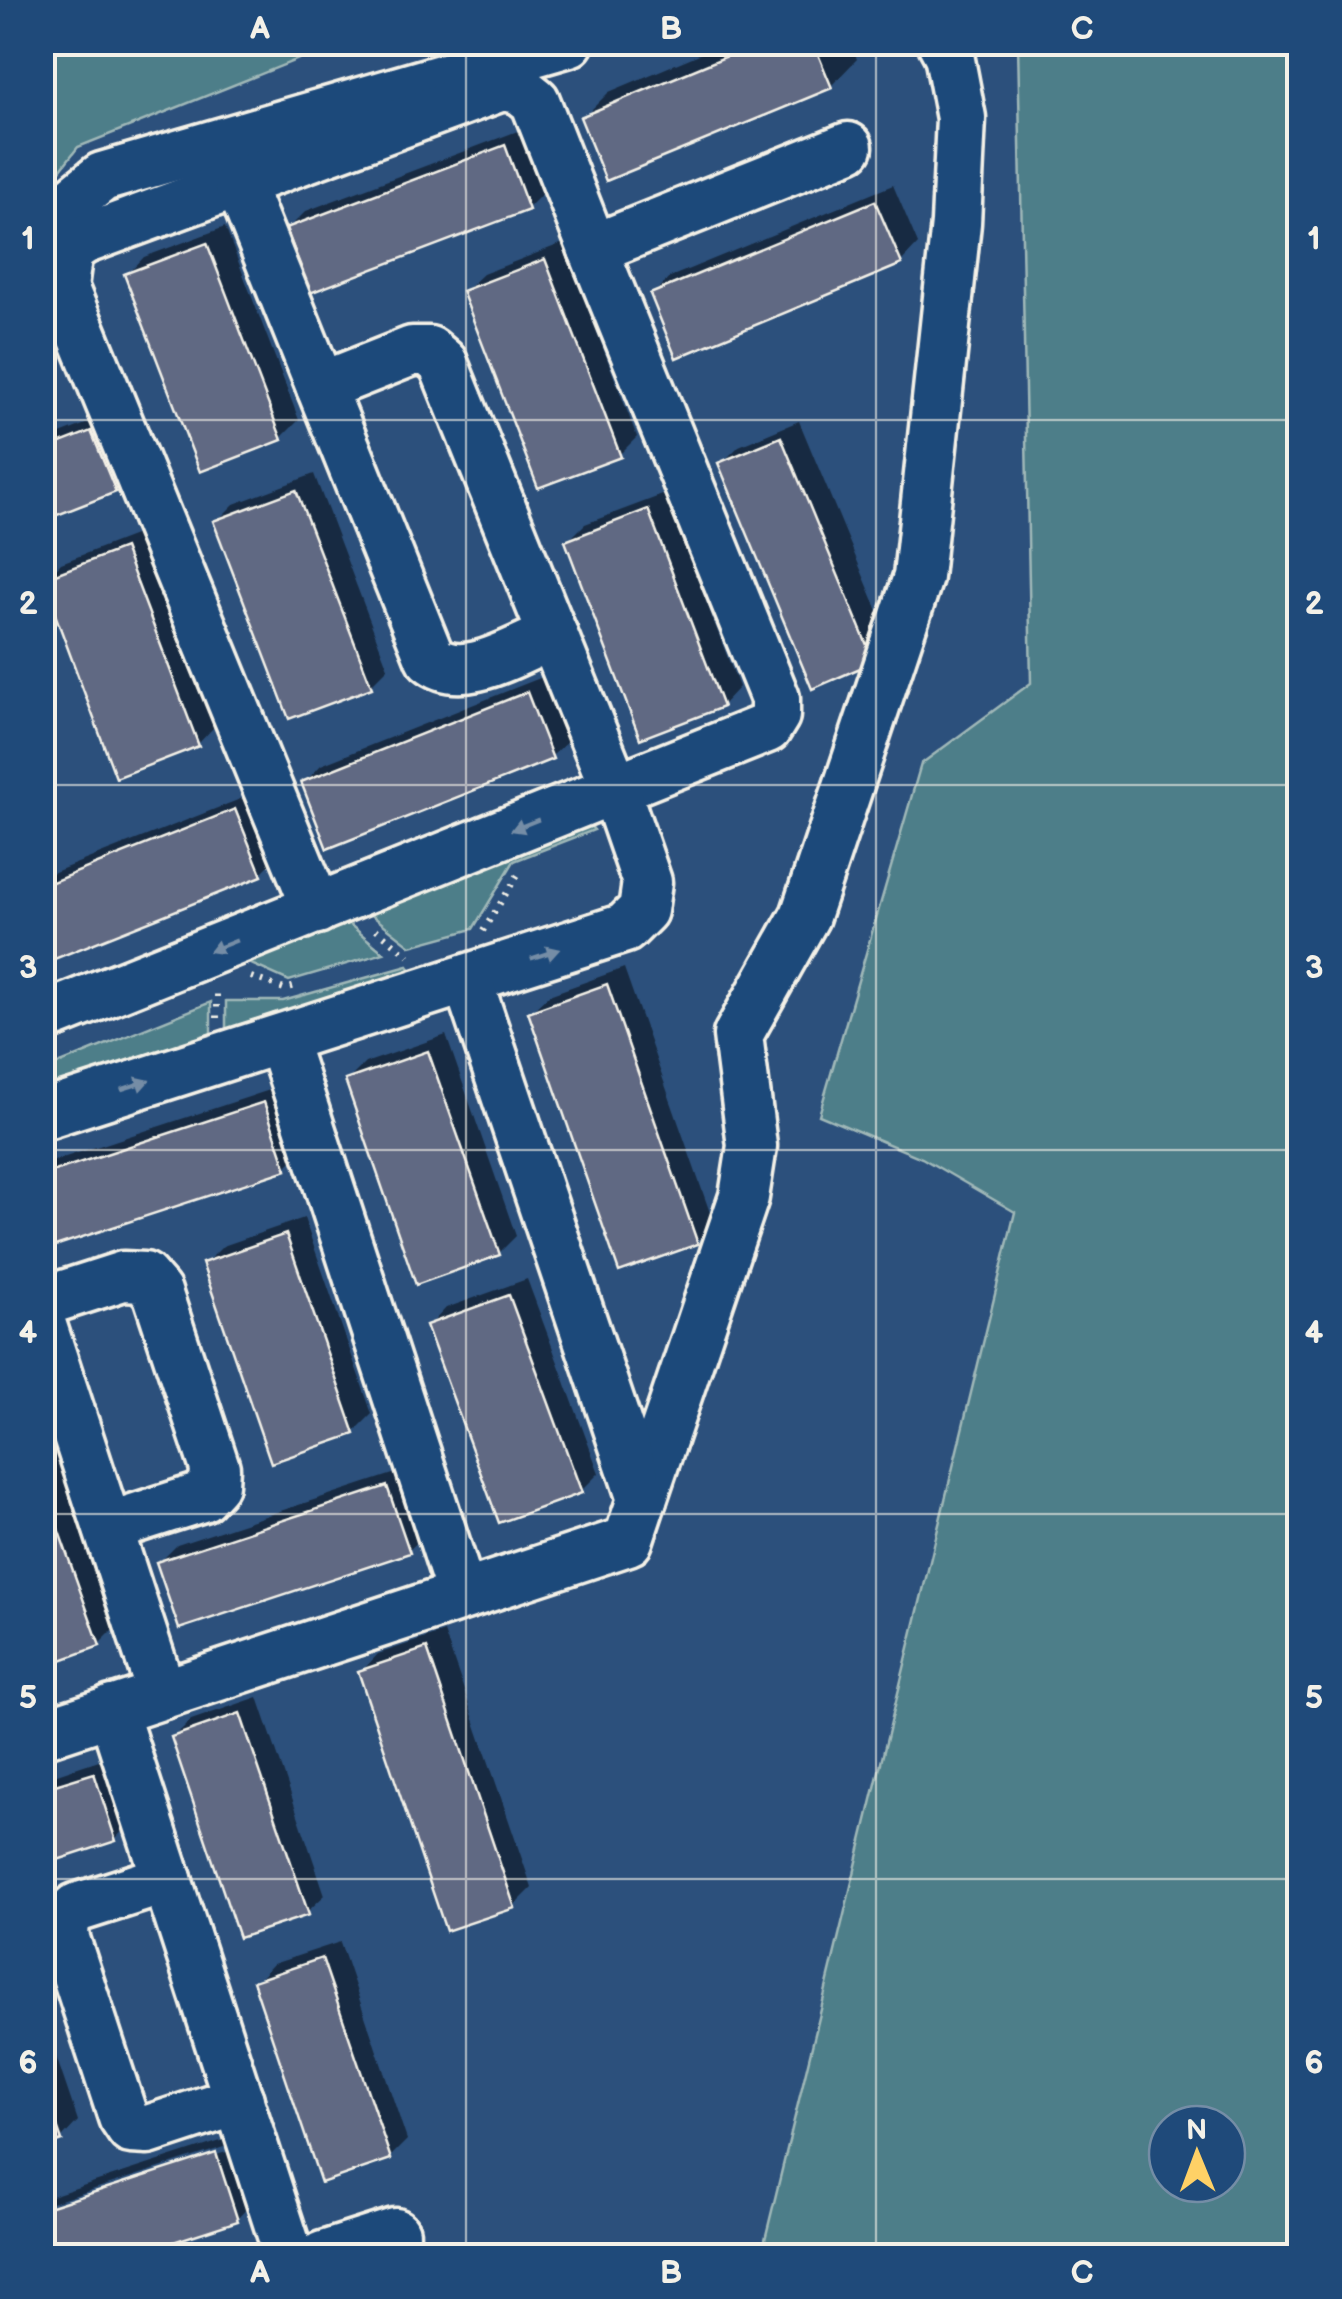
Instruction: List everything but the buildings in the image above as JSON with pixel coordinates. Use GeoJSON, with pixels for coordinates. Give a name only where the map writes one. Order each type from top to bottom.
{"type":"FeatureCollection","features":[{"type":"Feature","properties":{"kind":"street"},"geometry":{"type":"LineString","coordinates":[[42,237],[58,213],[102,176],[569,42]]}},
{"type":"Feature","properties":{"kind":"street"},"geometry":{"type":"LineString","coordinates":[[42,1734],[628,1540],[744,1197],[752,1146],[738,1035],[805,916],[918,577],[956,224],[960,136],[949,55],[942,42]]}},
{"type":"Feature","properties":{"kind":"street"},"geometry":{"type":"LineString","coordinates":[[42,1018],[328,905],[767,728],[775,715],[774,698],[535,101],[520,89],[502,86],[83,240],[68,250],[63,287],[328,905]]}},
{"type":"Feature","properties":{"kind":"street"},"geometry":{"type":"LineString","coordinates":[[593,249],[848,147]]}},
{"type":"Feature","properties":{"kind":"street"},"geometry":{"type":"LineString","coordinates":[[239,183],[430,658],[444,669],[463,670],[553,634]]}},
{"type":"Feature","properties":{"kind":"street"},"geometry":{"type":"LineString","coordinates":[[42,1114],[281,1038],[455,963],[625,928],[643,910],[646,882],[615,789],[443,363],[429,351],[412,351],[321,387]]}},
{"type":"Feature","properties":{"kind":"street"},"geometry":{"type":"LineString","coordinates":[[455,963],[642,1499]]}},
{"type":"Feature","properties":{"kind":"street"},"geometry":{"type":"LineString","coordinates":[[281,1038],[462,1596]]}},
{"type":"Feature","properties":{"kind":"street"},"geometry":{"type":"LineString","coordinates":[[42,1302],[124,1276],[144,1278],[157,1292],[215,1468],[214,1484],[202,1497],[108,1527]]}},
{"type":"Feature","properties":{"kind":"street"},"geometry":{"type":"LineString","coordinates":[[42,1326],[162,1694]]}},
{"type":"Feature","properties":{"kind":"street"},"geometry":{"type":"LineString","coordinates":[[112,1710],[290,2256]]}},
{"type":"Feature","properties":{"kind":"street"},"geometry":{"type":"LineString","coordinates":[[167,1879],[76,1908],[65,1920],[64,1936],[123,2118],[132,2130],[148,2130],[239,2100]]}},
{"type":"Feature","properties":{"kind":"street"},"geometry":{"type":"LineString","coordinates":[[323,2256],[395,2233]]}},
{"type":"Feature","properties":{"kind":"path"},"geometry":{"type":"LineString","coordinates":[[455,963],[522,868]]}},
{"type":"Feature","properties":{"kind":"path"},"geometry":{"type":"LineString","coordinates":[[328,905],[409,956],[455,963]]}},
{"type":"Feature","properties":{"kind":"path"},"geometry":{"type":"LineString","coordinates":[[391,960],[409,956],[455,963]]}},
{"type":"Feature","properties":{"kind":"path"},"geometry":{"type":"LineString","coordinates":[[242,974],[284,990],[302,985]]}},
{"type":"Feature","properties":{"kind":"path"},"geometry":{"type":"LineString","coordinates":[[200,992],[218,984]]}},
{"type":"Feature","properties":{"kind":"green space"},"geometry":{"type":"Polygon","coordinates":[[[43,42],[339,43],[78,147],[43,192],[43,42]]]}},
{"type":"Feature","properties":{"kind":"green space"},"geometry":{"type":"Polygon","coordinates":[[[1018,43],[1299,43],[1299,2256],[761,2256],[1015,1212],[922,1158],[819,1115],[921,764],[1031,683],[1018,43]]]}},
{"type":"Feature","properties":{"kind":"green space"},"geometry":{"type":"Polygon","coordinates":[[[588,823],[594,830],[514,861],[473,929],[411,946],[351,899],[588,823]]]}},
{"type":"Feature","properties":{"kind":"green space"},"geometry":{"type":"Polygon","coordinates":[[[330,908],[384,953],[289,981],[247,962],[43,1045],[43,1024],[330,908]]]}},
{"type":"Feature","properties":{"kind":"green space"},"geometry":{"type":"Polygon","coordinates":[[[408,966],[417,977],[226,1036],[226,1001],[283,1001],[408,966]]]}},
{"type":"Feature","properties":{"kind":"green space"},"geometry":{"type":"Polygon","coordinates":[[[211,1002],[211,1042],[43,1095],[43,1070],[211,1002]]]}}]}
